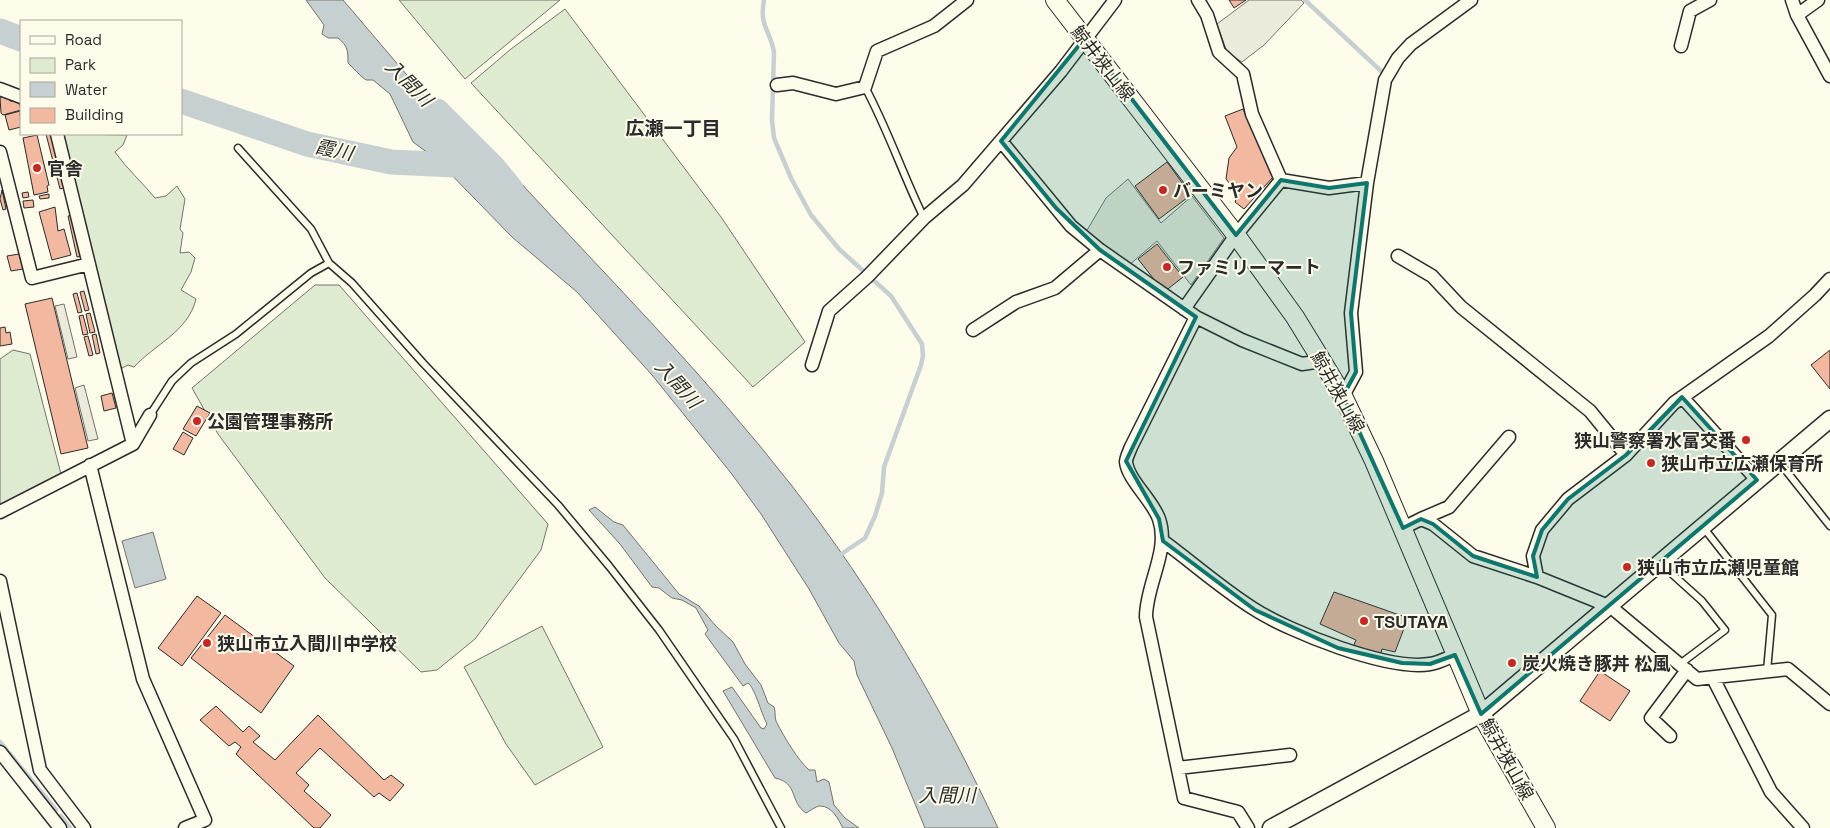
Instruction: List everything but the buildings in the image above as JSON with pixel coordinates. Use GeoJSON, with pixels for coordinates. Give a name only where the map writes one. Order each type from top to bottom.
{"type":"FeatureCollection","features":[{"type":"Feature","properties":{"kind":"main road","name":"鯨井狭山線"},"geometry":{"type":"LineString","coordinates":[[1055,0],[1236,235],[1295,317],[1343,396],[1403,528],[1481,714],[1510,768],[1546,828]]}},
{"type":"Feature","properties":{"kind":"street"},"geometry":{"type":"LineString","coordinates":[[778,84],[793,84],[836,94],[865,87],[877,51],[893,42],[934,26],[967,0]]}},
{"type":"Feature","properties":{"kind":"street"},"geometry":{"type":"LineString","coordinates":[[812,365],[828,311],[869,275],[924,218],[963,185],[1061,71],[1114,0]]}},
{"type":"Feature","properties":{"kind":"street"},"geometry":{"type":"LineString","coordinates":[[1198,0],[1207,15],[1219,52],[1243,74],[1252,114],[1281,180]]}},
{"type":"Feature","properties":{"kind":"street"},"geometry":{"type":"LineString","coordinates":[[1343,396],[1356,372],[1351,313],[1367,183],[1385,80],[1398,58],[1411,44],[1471,0]]}},
{"type":"Feature","properties":{"kind":"street"},"geometry":{"type":"LineString","coordinates":[[1681,46],[1690,11],[1710,0]]}},
{"type":"Feature","properties":{"kind":"street"},"geometry":{"type":"LineString","coordinates":[[1792,0],[1797,15],[1830,76]]}},
{"type":"Feature","properties":{"kind":"street"},"geometry":{"type":"LineString","coordinates":[[1797,15],[1818,0]]}},
{"type":"Feature","properties":{"kind":"street"},"geometry":{"type":"LineString","coordinates":[[0,89],[20,97]]}},
{"type":"Feature","properties":{"kind":"street"},"geometry":{"type":"LineString","coordinates":[[57,135],[133,444]]}},
{"type":"Feature","properties":{"kind":"street"},"geometry":{"type":"LineString","coordinates":[[1001,141],[1070,226],[1100,250],[1184,309],[1242,340],[1302,364],[1322,361]]}},
{"type":"Feature","properties":{"kind":"street"},"geometry":{"type":"LineString","coordinates":[[0,152],[32,278],[89,264]]}},
{"type":"Feature","properties":{"kind":"street"},"geometry":{"type":"LineString","coordinates":[[1281,180],[1329,188],[1367,183]]}},
{"type":"Feature","properties":{"kind":"street"},"geometry":{"type":"LineString","coordinates":[[1184,309],[1236,235],[1281,180]]}},
{"type":"Feature","properties":{"kind":"street"},"geometry":{"type":"LineString","coordinates":[[973,330],[1016,302],[1055,288],[1100,250]]}},
{"type":"Feature","properties":{"kind":"street"},"geometry":{"type":"LineString","coordinates":[[1398,256],[1432,276],[1460,307],[1590,411],[1626,455]]}},
{"type":"Feature","properties":{"kind":"street"},"geometry":{"type":"LineString","coordinates":[[1537,576],[1533,556],[1542,530],[1568,499],[1626,455],[1682,397],[1769,336],[1815,296],[1830,279]]}},
{"type":"Feature","properties":{"kind":"street"},"geometry":{"type":"LineString","coordinates":[[1196,317],[1131,447],[1126,461],[1130,472],[1159,519],[1162,541],[1146,603],[1146,617],[1184,798],[1238,812],[1248,828]]}},
{"type":"Feature","properties":{"kind":"street"},"geometry":{"type":"LineString","coordinates":[[1682,397],[1757,480]]}},
{"type":"Feature","properties":{"kind":"street"},"geometry":{"type":"LineString","coordinates":[[0,512],[133,444],[150,415]]}},
{"type":"Feature","properties":{"kind":"street"},"geometry":{"type":"LineString","coordinates":[[1271,828],[1481,714],[1611,607],[1702,526],[1830,419]]}},
{"type":"Feature","properties":{"kind":"street"},"geometry":{"type":"LineString","coordinates":[[1403,528],[1449,507],[1509,437]]}},
{"type":"Feature","properties":{"kind":"street"},"geometry":{"type":"LineString","coordinates":[[90,465],[143,679],[204,820],[185,828]]}},
{"type":"Feature","properties":{"kind":"street"},"geometry":{"type":"LineString","coordinates":[[1421,519],[1433,524],[1473,556],[1537,576],[1611,607],[1697,679],[1788,669],[1830,704]]}},
{"type":"Feature","properties":{"kind":"street"},"geometry":{"type":"LineString","coordinates":[[1162,541],[1255,610],[1338,648],[1370,658],[1402,663],[1430,664],[1455,655]]}},
{"type":"Feature","properties":{"kind":"street"},"geometry":{"type":"LineString","coordinates":[[0,581],[40,770],[84,828]]}},
{"type":"Feature","properties":{"kind":"street"},"geometry":{"type":"LineString","coordinates":[[1670,736],[1650,718],[1684,667]]}},
{"type":"Feature","properties":{"kind":"street"},"geometry":{"type":"LineString","coordinates":[[1713,678],[1771,792],[1803,828]]}},
{"type":"Feature","properties":{"kind":"street"},"geometry":{"type":"LineString","coordinates":[[0,752],[60,828]]}},
{"type":"Feature","properties":{"kind":"street"},"geometry":{"type":"LineString","coordinates":[[1178,768],[1290,755]]}},
{"type":"Feature","properties":{"kind":"lane"},"geometry":{"type":"LineString","coordinates":[[865,87],[896,150],[899,164],[924,218]]}},
{"type":"Feature","properties":{"kind":"lane"},"geometry":{"type":"LineString","coordinates":[[238,148],[311,228],[330,264],[352,283],[423,363],[558,505],[609,566],[659,630],[734,739],[781,828]]}},
{"type":"Feature","properties":{"kind":"lane"},"geometry":{"type":"LineString","coordinates":[[150,415],[172,381],[191,363],[236,334],[311,273],[330,264]]}},
{"type":"Feature","properties":{"kind":"lane"},"geometry":{"type":"LineString","coordinates":[[1779,462],[1830,526]]}},
{"type":"Feature","properties":{"kind":"lane"},"geometry":{"type":"LineString","coordinates":[[1702,526],[1772,616],[1767,671]]}},
{"type":"Feature","properties":{"kind":"lane"},"geometry":{"type":"LineString","coordinates":[[1660,563],[1702,601],[1725,630],[1684,667]]}},
{"type":"Feature","properties":{"kind":"highlighted area"},"geometry":{"type":"Polygon","coordinates":[[[1085,38],[1236,235],[1281,180],[1329,188],[1367,183],[1351,313],[1356,372],[1343,396],[1403,528],[1421,519],[1433,524],[1473,556],[1537,577],[1533,556],[1542,530],[1568,499],[1626,455],[1682,397],[1757,480],[1481,714],[1455,655],[1430,664],[1402,663],[1338,648],[1255,610],[1163,541],[1159,519],[1126,461],[1196,317],[1100,250],[1056,208],[1001,141],[1085,38]]]}},
{"type":"Feature","properties":{"kind":"green space"},"geometry":{"type":"Polygon","coordinates":[[[399,0],[560,0],[465,79],[399,0]]]}},
{"type":"Feature","properties":{"kind":"green space"},"geometry":{"type":"Polygon","coordinates":[[[565,9],[721,217],[805,342],[753,387],[471,83],[511,49],[565,9]]]}},
{"type":"Feature","properties":{"kind":"green space"},"geometry":{"type":"Polygon","coordinates":[[[62,135],[127,135],[123,145],[115,152],[124,164],[155,198],[166,196],[177,186],[185,199],[180,229],[183,233],[180,253],[189,252],[195,258],[191,272],[181,290],[196,299],[192,310],[186,320],[170,337],[134,367],[128,365],[120,369],[62,135]]]}},
{"type":"Feature","properties":{"kind":"green space"},"geometry":{"type":"Polygon","coordinates":[[[315,285],[339,285],[548,524],[541,550],[475,639],[437,670],[421,672],[325,578],[218,434],[192,388],[315,285]]]}},
{"type":"Feature","properties":{"kind":"green space"},"geometry":{"type":"Polygon","coordinates":[[[13,350],[30,354],[61,474],[0,507],[0,359],[13,350]]]}},
{"type":"Feature","properties":{"kind":"green space"},"geometry":{"type":"Polygon","coordinates":[[[542,626],[603,747],[535,785],[506,744],[464,667],[542,626]]]}},
{"type":"Feature","properties":{"kind":"shaded area"},"geometry":{"type":"Polygon","coordinates":[[[1249,0],[1301,0],[1304,3],[1264,45],[1242,62],[1227,52],[1217,24],[1249,0]]]}},
{"type":"Feature","properties":{"kind":"shaded area"},"geometry":{"type":"Polygon","coordinates":[[[1128,179],[1161,223],[1192,196],[1224,238],[1191,285],[1157,241],[1128,266],[1086,232],[1106,198],[1128,179]]]}},
{"type":"Feature","properties":{"kind":"shaded area"},"geometry":{"type":"Polygon","coordinates":[[[64,304],[77,357],[68,359],[55,306],[64,304]]]}},
{"type":"Feature","properties":{"kind":"shaded area"},"geometry":{"type":"Polygon","coordinates":[[[84,385],[98,439],[88,441],[75,388],[84,385]]]}},
{"type":"Feature","properties":{"kind":"water","name":"入間川"},"geometry":{"type":"Polygon","coordinates":[[[306,0],[343,0],[435,108],[476,152],[507,181],[513,183],[517,179],[693,368],[760,446],[792,486],[851,567],[905,651],[954,739],[998,828],[925,828],[892,748],[857,675],[854,661],[839,643],[809,589],[761,514],[731,473],[652,375],[577,292],[512,237],[436,159],[413,142],[390,94],[373,80],[366,80],[348,63],[347,49],[338,38],[328,38],[322,34],[324,25],[306,0]]]}},
{"type":"Feature","properties":{"kind":"water"},"geometry":{"type":"Polygon","coordinates":[[[595,507],[614,522],[623,525],[679,594],[699,606],[733,642],[745,664],[761,685],[768,703],[774,707],[776,721],[791,748],[809,770],[815,770],[817,782],[824,779],[829,782],[834,805],[845,818],[859,828],[843,828],[828,808],[820,806],[806,813],[797,804],[788,784],[783,780],[775,778],[723,691],[732,687],[761,728],[764,729],[767,724],[751,686],[748,683],[743,686],[705,634],[708,630],[696,608],[682,600],[672,598],[659,588],[652,587],[620,544],[589,510],[595,507]]]}},
{"type":"Feature","properties":{"kind":"water"},"geometry":{"type":"Polygon","coordinates":[[[153,532],[166,579],[135,588],[122,541],[153,532]]]}},
{"type":"Feature","properties":{"kind":"waterway"},"geometry":{"type":"LineString","coordinates":[[764,0],[764,22],[774,52],[772,120],[774,138],[791,178],[811,215],[839,249],[891,296],[922,344],[923,356],[921,365],[884,467],[882,493],[875,516],[865,538],[837,557]]}},
{"type":"Feature","properties":{"kind":"waterway"},"geometry":{"type":"LineString","coordinates":[[1305,0],[1381,71]]}},
{"type":"Feature","properties":{"kind":"waterway","name":"霞川"},"geometry":{"type":"LineString","coordinates":[[0,31],[20,39]]}},
{"type":"Feature","properties":{"kind":"waterway","name":"霞川"},"geometry":{"type":"LineString","coordinates":[[182,101],[307,144],[391,162],[475,166]]}},
{"type":"Feature","properties":{"kind":"waterway","name":"入間川"},"geometry":{"type":"LineString","coordinates":[[437,111],[493,167],[511,189]]}},
{"type":"Feature","properties":{"kind":"waterway"},"geometry":{"type":"LineString","coordinates":[[0,742],[56,810]]}},
{"type":"Feature","properties":{"kind":"waterway"},"geometry":{"type":"LineString","coordinates":[[61,816],[70,828]]}},
{"type":"Feature","properties":{"kind":"place","name":"官舎"},"geometry":{"type":"Point","coordinates":[37,168]}},
{"type":"Feature","properties":{"kind":"place","name":"バーミヤン"},"geometry":{"type":"Point","coordinates":[1163,190]}},
{"type":"Feature","properties":{"kind":"place","name":"ファミリーマート"},"geometry":{"type":"Point","coordinates":[1167,267]}},
{"type":"Feature","properties":{"kind":"place","name":"公園管理事務所"},"geometry":{"type":"Point","coordinates":[197,421]}},
{"type":"Feature","properties":{"kind":"place","name":"狭山警察署水富交番"},"geometry":{"type":"Point","coordinates":[1746,440]}},
{"type":"Feature","properties":{"kind":"place","name":"狭山市立広瀬保育所"},"geometry":{"type":"Point","coordinates":[1651,463]}},
{"type":"Feature","properties":{"kind":"place","name":"狭山市立広瀬児童館"},"geometry":{"type":"Point","coordinates":[1627,567]}},
{"type":"Feature","properties":{"kind":"place","name":"TSUTAYA"},"geometry":{"type":"Point","coordinates":[1364,621]}},
{"type":"Feature","properties":{"kind":"place","name":"狭山市立入間川中学校"},"geometry":{"type":"Point","coordinates":[207,643]}},
{"type":"Feature","properties":{"kind":"place","name":"炭火焼き豚丼 松風"},"geometry":{"type":"Point","coordinates":[1512,663]}},
{"type":"Feature","properties":{"kind":"district","name":"広瀬一丁目"},"geometry":{"type":"Point","coordinates":[673,128]}}]}
